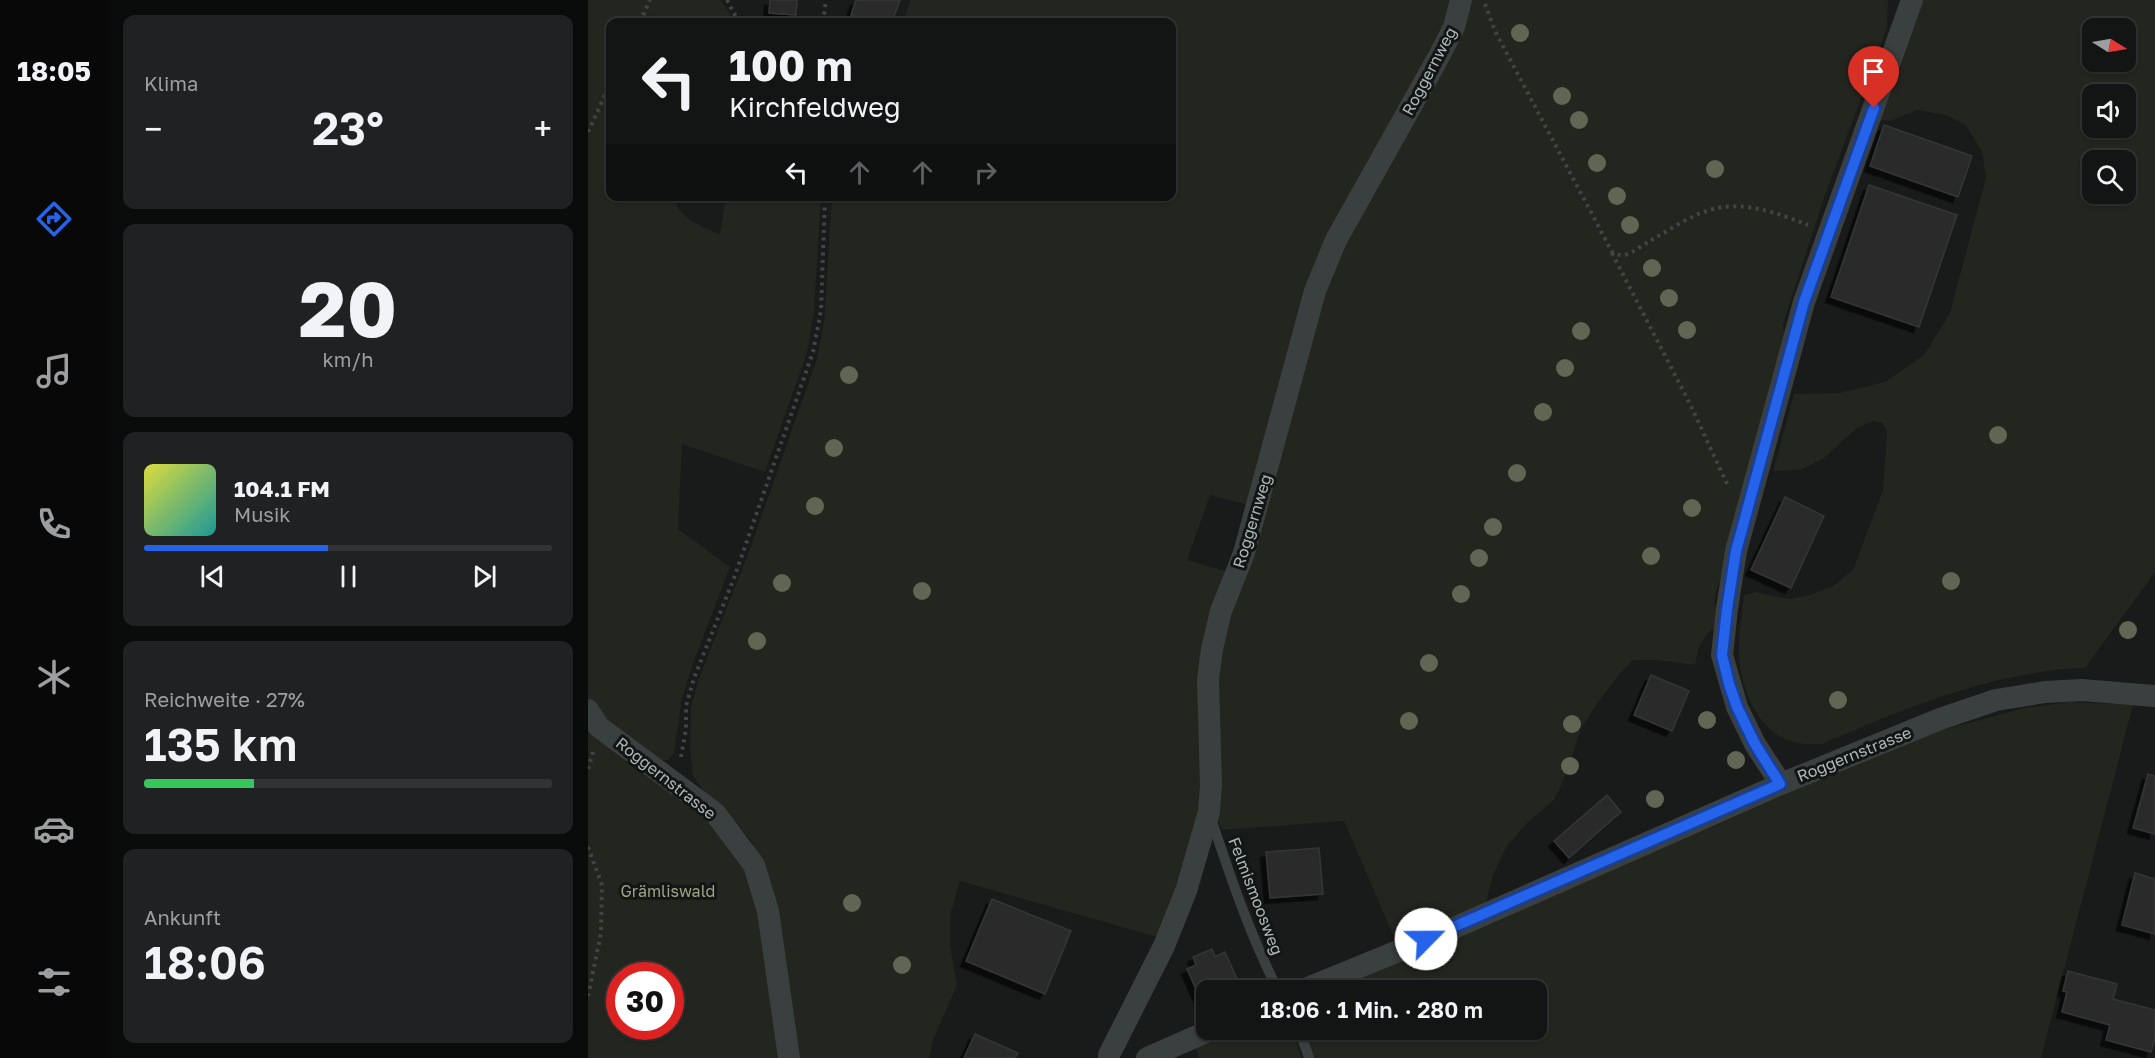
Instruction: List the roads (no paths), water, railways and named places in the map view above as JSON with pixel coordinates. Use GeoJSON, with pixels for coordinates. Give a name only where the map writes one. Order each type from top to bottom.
{"type":"FeatureCollection","features":[{"type":"Feature","properties":{"kind":"street","name":"Roggernweg"},"geometry":{"type":"LineString","coordinates":[[1109,1058],[1164,946],[1186,891],[1209,812],[1211,785],[1208,679],[1212,649],[1221,611],[1244,553],[1315,291],[1336,240],[1454,27],[1461,0]]}},
{"type":"Feature","properties":{"kind":"street"},"geometry":{"type":"LineString","coordinates":[[1780,784],[1755,744],[1737,707],[1722,655],[1736,551],[1804,302],[1912,0]]}},
{"type":"Feature","properties":{"kind":"street","name":"Roggernstrasse"},"geometry":{"type":"LineString","coordinates":[[1327,980],[1447,931],[1780,784],[1940,719],[1996,700],[2045,692],[2082,690],[2155,696]]}},
{"type":"Feature","properties":{"kind":"street","name":"Roggernstrasse"},"geometry":{"type":"LineString","coordinates":[[588,710],[599,727],[715,813],[754,865],[768,911],[789,1058]]}},
{"type":"Feature","properties":{"kind":"street"},"geometry":{"type":"LineString","coordinates":[[1147,1058],[1196,1036]]}},
{"type":"Feature","properties":{"kind":"lane","name":"Felmismoosweg"},"geometry":{"type":"LineString","coordinates":[[1209,812],[1228,869],[1273,980]]}},
{"type":"Feature","properties":{"kind":"lane"},"geometry":{"type":"LineString","coordinates":[[1303,1040],[1309,1058]]}},
{"type":"Feature","properties":{"kind":"park label","name":"Grämliswald"},"geometry":{"type":"Point","coordinates":[668,891]}}]}
